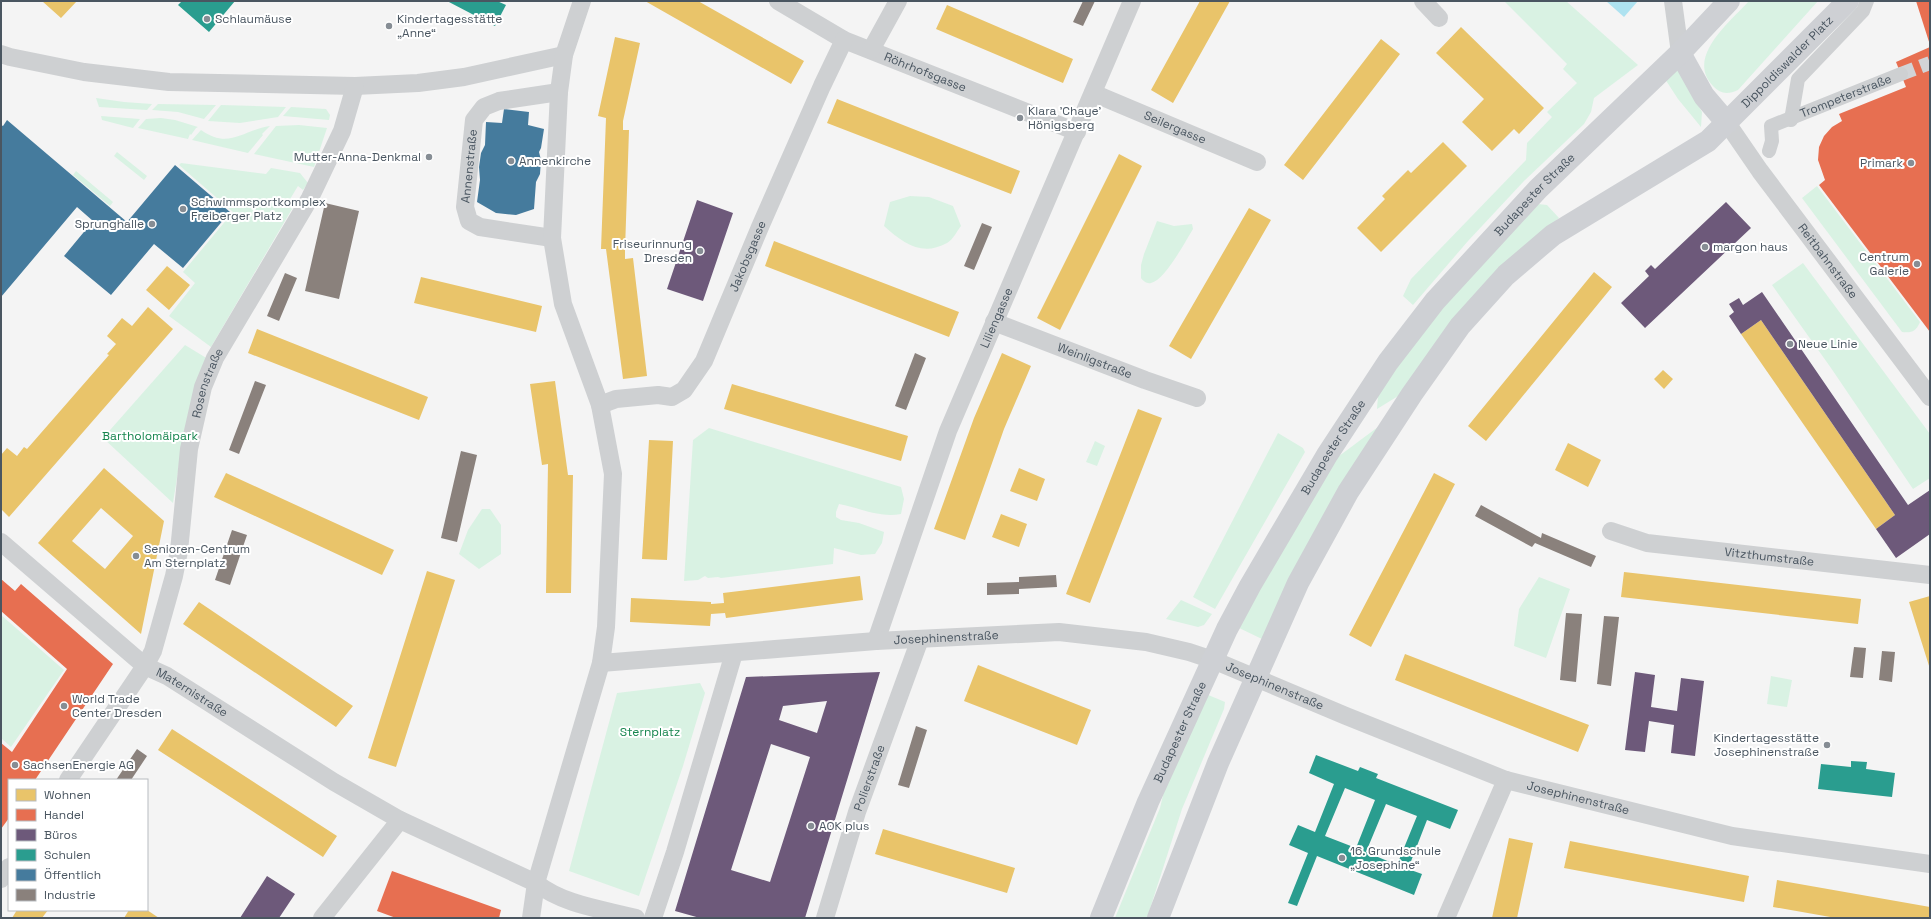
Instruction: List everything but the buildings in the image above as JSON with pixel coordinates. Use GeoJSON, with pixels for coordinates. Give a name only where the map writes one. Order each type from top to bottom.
{"type":"FeatureCollection","features":[{"type":"Feature","properties":{"kind":"main road"},"geometry":{"type":"LineString","coordinates":[[1158,918],[1199,809],[1255,678],[1298,583],[1348,492],[1409,399],[1460,326],[1506,275],[1553,235],[1702,146],[1727,123],[1704,96],[1680,53],[1729,1]]}},
{"type":"Feature","properties":{"kind":"main road","name":"Dippoldiswalder Platz"},"geometry":{"type":"LineString","coordinates":[[1727,123],[1832,11],[1848,1]]}},
{"type":"Feature","properties":{"kind":"main road","name":"Budapester Straße"},"geometry":{"type":"LineString","coordinates":[[1101,918],[1148,802],[1227,629],[1250,586],[1327,455],[1388,362],[1435,301],[1538,189],[1680,53]]}},
{"type":"Feature","properties":{"kind":"street"},"geometry":{"type":"LineString","coordinates":[[532,918],[536,883],[601,663],[606,627],[613,474],[600,405],[563,304],[552,238],[559,92],[564,55],[582,1]]}},
{"type":"Feature","properties":{"kind":"street","name":"Röhrhofsgasse"},"geometry":{"type":"LineString","coordinates":[[778,1],[844,40],[1077,132]]}},
{"type":"Feature","properties":{"kind":"street"},"geometry":{"type":"LineString","coordinates":[[872,50],[898,1]]}},
{"type":"Feature","properties":{"kind":"street","name":"Liliengasse"},"geometry":{"type":"LineString","coordinates":[[876,642],[948,431],[1132,1]]}},
{"type":"Feature","properties":{"kind":"street"},"geometry":{"type":"LineString","coordinates":[[1423,1],[1439,18]]}},
{"type":"Feature","properties":{"kind":"street"},"geometry":{"type":"LineString","coordinates":[[1673,1],[1680,53]]}},
{"type":"Feature","properties":{"kind":"street"},"geometry":{"type":"LineString","coordinates":[[1791,120],[1798,79],[1862,11],[1867,1]]}},
{"type":"Feature","properties":{"kind":"street","name":"Jakobsgasse"},"geometry":{"type":"LineString","coordinates":[[600,405],[616,399],[658,395],[672,397],[684,390],[704,361],[760,227],[822,86],[844,40]]}},
{"type":"Feature","properties":{"kind":"street"},"geometry":{"type":"LineString","coordinates":[[1,54],[84,72],[169,82],[355,86],[418,83],[464,77],[564,55]]}},
{"type":"Feature","properties":{"kind":"street","name":"Trompeterstraße"},"geometry":{"type":"LineString","coordinates":[[1769,151],[1772,141],[1771,126],[1791,120],[1901,74]]}},
{"type":"Feature","properties":{"kind":"street","name":"Rosenstraße"},"geometry":{"type":"LineString","coordinates":[[69,779],[153,651],[174,576],[179,551],[190,449],[203,387],[215,358],[310,198],[323,173],[342,131],[355,86]]}},
{"type":"Feature","properties":{"kind":"street","name":"Annenstraße"},"geometry":{"type":"LineString","coordinates":[[552,238],[480,227],[469,221],[465,207],[474,120],[484,107],[499,101],[559,92]]}},
{"type":"Feature","properties":{"kind":"street","name":"Seilergasse"},"geometry":{"type":"LineString","coordinates":[[1093,93],[1257,162]]}},
{"type":"Feature","properties":{"kind":"street","name":"Reitbahnstraße"},"geometry":{"type":"LineString","coordinates":[[1727,123],[1930,397]]}},
{"type":"Feature","properties":{"kind":"street","name":"Weinligstraße"},"geometry":{"type":"LineString","coordinates":[[994,322],[1137,377],[1197,398]]}},
{"type":"Feature","properties":{"kind":"street","name":"Vitzthumstraße"},"geometry":{"type":"LineString","coordinates":[[1611,531],[1647,543],[1930,575]]}},
{"type":"Feature","properties":{"kind":"street","name":"Maternistraße"},"geometry":{"type":"LineString","coordinates":[[1,542],[144,666],[168,676],[334,782],[400,820]]}},
{"type":"Feature","properties":{"kind":"street","name":"Josephinenstraße"},"geometry":{"type":"LineString","coordinates":[[601,663],[920,639],[1059,632],[1146,642],[1189,652],[1213,660],[1506,780],[1732,836],[1930,864]]}},
{"type":"Feature","properties":{"kind":"street","name":"Polierstraße"},"geometry":{"type":"LineString","coordinates":[[825,918],[857,812],[920,639]]}},
{"type":"Feature","properties":{"kind":"street"},"geometry":{"type":"LineString","coordinates":[[654,918],[734,653]]}},
{"type":"Feature","properties":{"kind":"street"},"geometry":{"type":"LineString","coordinates":[[1446,918],[1506,780]]}},
{"type":"Feature","properties":{"kind":"street"},"geometry":{"type":"LineString","coordinates":[[322,918],[400,820],[536,883],[549,893],[567,901],[636,918]]}},
{"type":"Feature","properties":{"kind":"street"},"geometry":{"type":"LineString","coordinates":[[1,879],[8,868]]}},
{"type":"Feature","properties":{"kind":"green space"},"geometry":{"type":"Polygon","coordinates":[[[1504,1],[1566,1],[1638,65],[1594,98],[1591,112],[1584,124],[1524,181],[1468,241],[1413,305],[1403,296],[1411,279],[1526,160],[1527,143],[1552,117],[1547,112],[1577,83],[1563,69],[1567,64],[1504,1]]]}},
{"type":"Feature","properties":{"kind":"green space"},"geometry":{"type":"Polygon","coordinates":[[[1749,1],[1818,1],[1738,90],[1731,93],[1724,93],[1718,91],[1713,86],[1706,75],[1704,63],[1707,52],[1714,40],[1722,29],[1749,1]]]}},
{"type":"Feature","properties":{"kind":"green space"},"geometry":{"type":"Polygon","coordinates":[[[1678,70],[1702,112],[1701,127],[1678,99],[1665,79],[1678,70]]]}},
{"type":"Feature","properties":{"kind":"green space"},"geometry":{"type":"Polygon","coordinates":[[[96,98],[152,104],[147,110],[99,107],[96,98]]]}},
{"type":"Feature","properties":{"kind":"green space"},"geometry":{"type":"Polygon","coordinates":[[[158,104],[216,105],[204,119],[178,112],[152,110],[158,104]]]}},
{"type":"Feature","properties":{"kind":"green space"},"geometry":{"type":"Polygon","coordinates":[[[221,105],[286,107],[278,117],[240,123],[208,121],[221,105]]]}},
{"type":"Feature","properties":{"kind":"green space"},"geometry":{"type":"Polygon","coordinates":[[[291,107],[326,109],[330,115],[329,120],[283,116],[291,107]]]}},
{"type":"Feature","properties":{"kind":"green space"},"geometry":{"type":"Polygon","coordinates":[[[101,116],[140,119],[133,128],[102,120],[101,116]]]}},
{"type":"Feature","properties":{"kind":"green space"},"geometry":{"type":"Polygon","coordinates":[[[161,118],[175,120],[198,127],[191,135],[190,134],[188,139],[138,128],[146,119],[161,118]]]}},
{"type":"Feature","properties":{"kind":"green space"},"geometry":{"type":"Polygon","coordinates":[[[299,125],[327,128],[314,167],[254,154],[276,126],[299,125]]]}},
{"type":"Feature","properties":{"kind":"green space"},"geometry":{"type":"Polygon","coordinates":[[[270,126],[248,153],[192,140],[201,130],[211,136],[228,139],[270,126]]]}},
{"type":"Feature","properties":{"kind":"green space"},"geometry":{"type":"Polygon","coordinates":[[[117,152],[147,176],[144,180],[114,156],[117,152]]]}},
{"type":"Feature","properties":{"kind":"green space"},"geometry":{"type":"Polygon","coordinates":[[[181,163],[266,174],[271,168],[300,173],[308,183],[303,190],[298,186],[287,204],[292,209],[211,347],[169,316],[195,283],[183,272],[233,212],[179,165],[181,163]]]}},
{"type":"Feature","properties":{"kind":"green space"},"geometry":{"type":"Polygon","coordinates":[[[76,171],[113,202],[110,206],[73,175],[76,171]]]}},
{"type":"Feature","properties":{"kind":"green space"},"geometry":{"type":"Polygon","coordinates":[[[1817,186],[1920,322],[1915,330],[1911,332],[1902,332],[1802,198],[1817,186]]]}},
{"type":"Feature","properties":{"kind":"green space"},"geometry":{"type":"Polygon","coordinates":[[[910,196],[929,197],[953,206],[961,226],[949,242],[929,249],[921,248],[906,243],[884,226],[890,202],[910,196]]]}},
{"type":"Feature","properties":{"kind":"green space"},"geometry":{"type":"Polygon","coordinates":[[[1538,204],[1547,205],[1559,218],[1523,247],[1403,393],[1377,409],[1378,396],[1419,332],[1538,204]]]}},
{"type":"Feature","properties":{"kind":"green space"},"geometry":{"type":"Polygon","coordinates":[[[1157,221],[1174,226],[1192,224],[1193,229],[1168,268],[1156,280],[1148,283],[1141,278],[1141,265],[1157,221]]]}},
{"type":"Feature","properties":{"kind":"green space"},"geometry":{"type":"Polygon","coordinates":[[[1803,263],[1930,434],[1930,478],[1913,489],[1831,368],[1772,285],[1803,263]]]}},
{"type":"Feature","properties":{"kind":"green space","name":"Bartholomäipark"},"geometry":{"type":"Polygon","coordinates":[[[185,345],[208,359],[200,376],[189,411],[173,503],[103,438],[185,345]]]}},
{"type":"Feature","properties":{"kind":"green space"},"geometry":{"type":"Polygon","coordinates":[[[1382,424],[1262,639],[1237,627],[1331,462],[1382,424]]]}},
{"type":"Feature","properties":{"kind":"green space"},"geometry":{"type":"Polygon","coordinates":[[[709,428],[901,487],[904,499],[901,514],[877,514],[839,504],[836,517],[841,520],[859,523],[884,532],[882,543],[875,554],[861,555],[834,548],[833,564],[721,578],[708,578],[705,576],[698,580],[684,581],[693,440],[709,428]]]}},
{"type":"Feature","properties":{"kind":"green space"},"geometry":{"type":"Polygon","coordinates":[[[1278,433],[1303,448],[1305,452],[1215,609],[1193,597],[1278,433]]]}},
{"type":"Feature","properties":{"kind":"green space"},"geometry":{"type":"Polygon","coordinates":[[[1095,441],[1105,446],[1097,466],[1086,462],[1095,441]]]}},
{"type":"Feature","properties":{"kind":"green space"},"geometry":{"type":"Polygon","coordinates":[[[482,509],[490,509],[501,525],[501,554],[479,569],[459,554],[468,530],[482,509]]]}},
{"type":"Feature","properties":{"kind":"green space"},"geometry":{"type":"Polygon","coordinates":[[[1539,577],[1570,589],[1546,658],[1514,646],[1519,609],[1539,577]]]}},
{"type":"Feature","properties":{"kind":"green space"},"geometry":{"type":"Polygon","coordinates":[[[1181,600],[1212,614],[1204,625],[1198,627],[1166,619],[1181,600]]]}},
{"type":"Feature","properties":{"kind":"green space"},"geometry":{"type":"Polygon","coordinates":[[[1,615],[64,670],[11,747],[1,738],[1,615]]]}},
{"type":"Feature","properties":{"kind":"green space"},"geometry":{"type":"Polygon","coordinates":[[[1771,676],[1792,680],[1787,707],[1767,704],[1771,676]]]}},
{"type":"Feature","properties":{"kind":"green space","name":"Sternplatz"},"geometry":{"type":"Polygon","coordinates":[[[700,683],[705,693],[683,766],[639,896],[569,871],[617,693],[700,683]]]}},
{"type":"Feature","properties":{"kind":"green space"},"geometry":{"type":"Polygon","coordinates":[[[1206,694],[1225,702],[1224,709],[1182,809],[1147,918],[1115,918],[1160,808],[1169,770],[1206,694]]]}},
{"type":"Feature","properties":{"kind":"water"},"geometry":{"type":"Polygon","coordinates":[[[1606,1],[1638,1],[1624,17],[1606,1]]]}},
{"type":"Feature","properties":{"kind":"tunnel"},"geometry":{"type":"LineString","coordinates":[[1901,74],[1930,63]]}},
{"type":"Feature","properties":{"kind":"place","name":"Schlaumäuse"},"geometry":{"type":"Point","coordinates":[207,19]}},
{"type":"Feature","properties":{"kind":"place","name":"Kindertagesstätte „Anne“"},"geometry":{"type":"Point","coordinates":[389,26]}},
{"type":"Feature","properties":{"kind":"place","name":"Klara 'Chaye' Hönigsberg"},"geometry":{"type":"Point","coordinates":[1020,118]}},
{"type":"Feature","properties":{"kind":"place","name":"Mutter-Anna-Denkmal"},"geometry":{"type":"Point","coordinates":[429,157]}},
{"type":"Feature","properties":{"kind":"place","name":"Annenkirche"},"geometry":{"type":"Point","coordinates":[511,161]}},
{"type":"Feature","properties":{"kind":"place","name":"Primark"},"geometry":{"type":"Point","coordinates":[1911,163]}},
{"type":"Feature","properties":{"kind":"place","name":"Schwimmsportkomplex Freiberger Platz"},"geometry":{"type":"Point","coordinates":[183,209]}},
{"type":"Feature","properties":{"kind":"place","name":"Sprunghalle"},"geometry":{"type":"Point","coordinates":[152,224]}},
{"type":"Feature","properties":{"kind":"place","name":"margon haus"},"geometry":{"type":"Point","coordinates":[1705,247]}},
{"type":"Feature","properties":{"kind":"place","name":"Friseurinnung Dresden"},"geometry":{"type":"Point","coordinates":[700,251]}},
{"type":"Feature","properties":{"kind":"place","name":"Centrum Galerie"},"geometry":{"type":"Point","coordinates":[1917,264]}},
{"type":"Feature","properties":{"kind":"place","name":"Neue Linie"},"geometry":{"type":"Point","coordinates":[1790,344]}},
{"type":"Feature","properties":{"kind":"place","name":"Senioren-Centrum Am Sternplatz"},"geometry":{"type":"Point","coordinates":[136,556]}},
{"type":"Feature","properties":{"kind":"place","name":"World Trade Center Dresden"},"geometry":{"type":"Point","coordinates":[64,706]}},
{"type":"Feature","properties":{"kind":"place","name":"Kindertagesstätte Josephinenstraße"},"geometry":{"type":"Point","coordinates":[1827,745]}},
{"type":"Feature","properties":{"kind":"place","name":"SachsenEnergie AG"},"geometry":{"type":"Point","coordinates":[15,765]}},
{"type":"Feature","properties":{"kind":"place","name":"AOK plus"},"geometry":{"type":"Point","coordinates":[811,826]}},
{"type":"Feature","properties":{"kind":"place","name":"16. Grundschule „Josephine“"},"geometry":{"type":"Point","coordinates":[1342,858]}}]}
